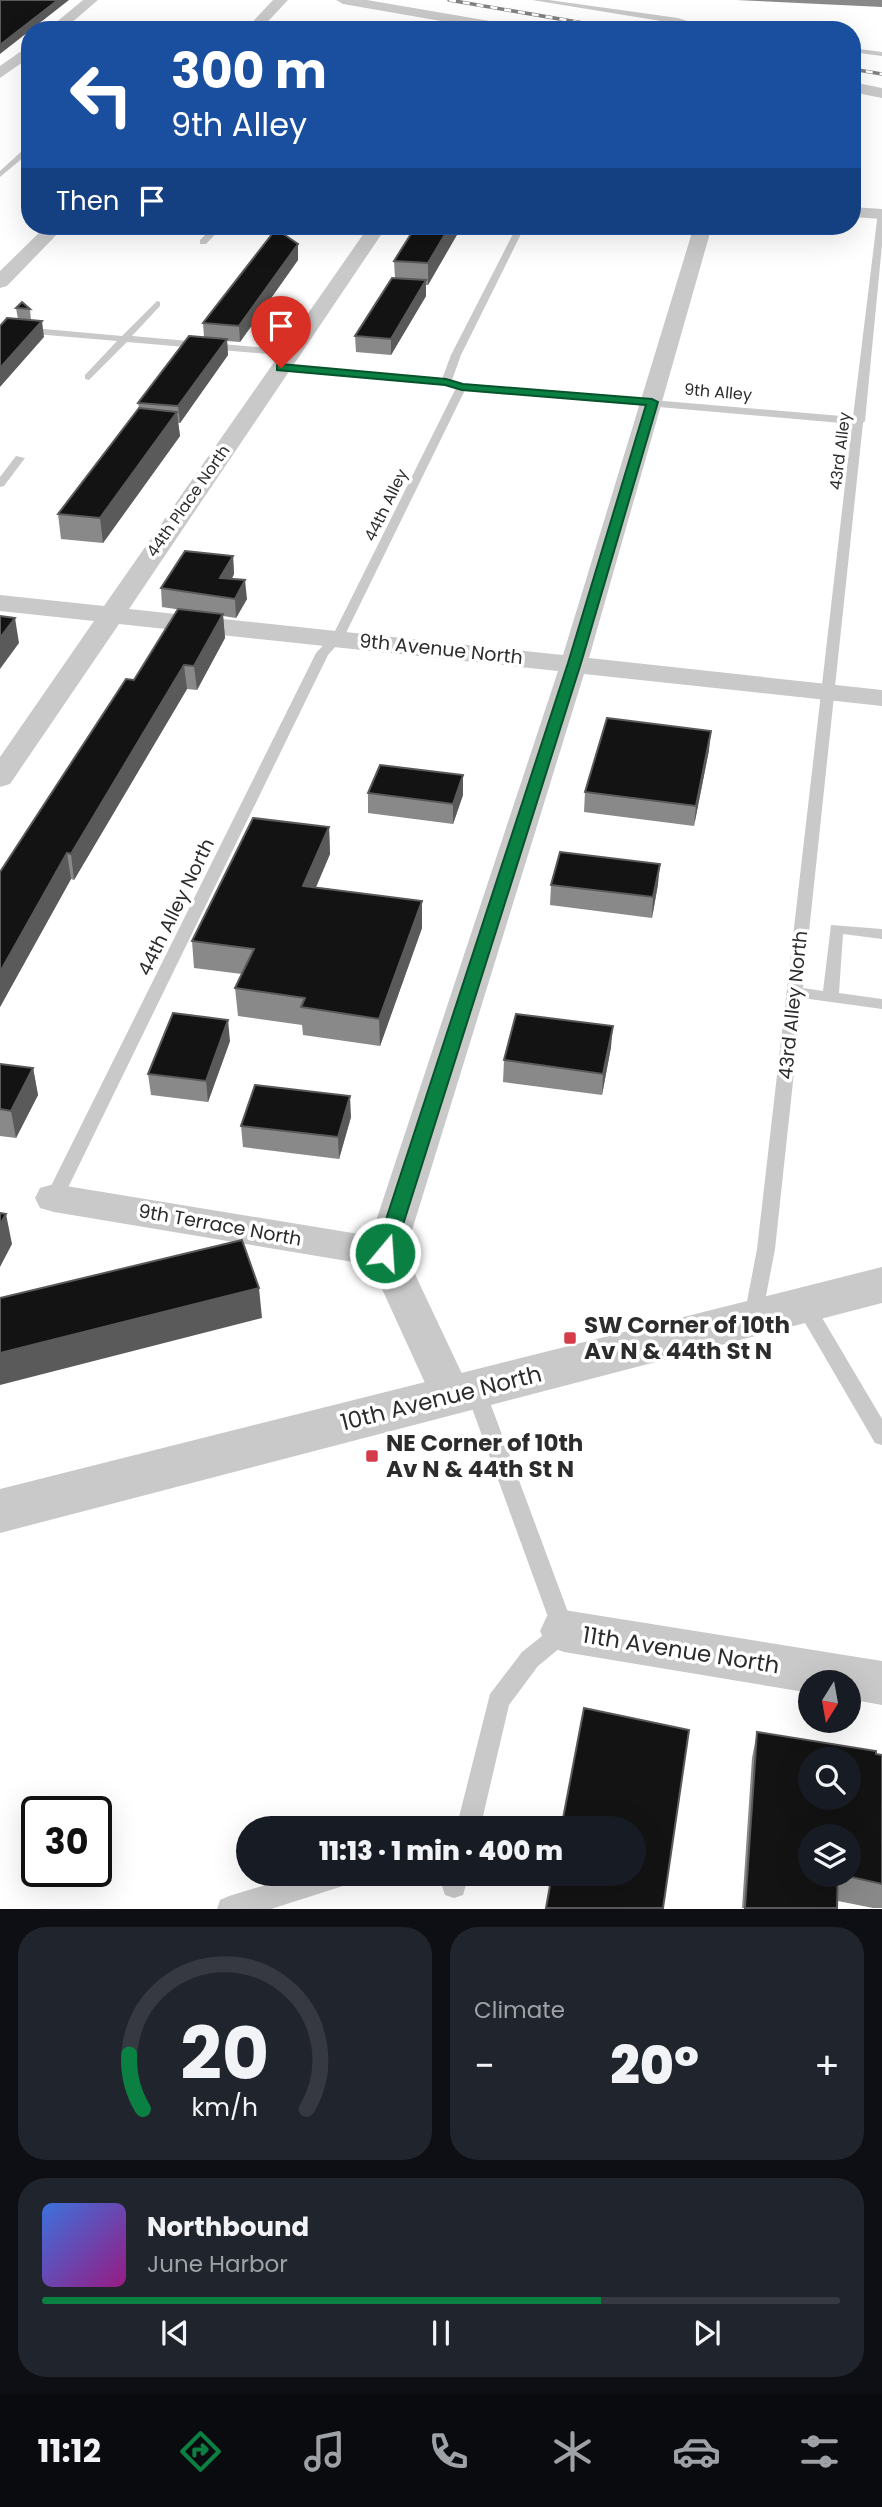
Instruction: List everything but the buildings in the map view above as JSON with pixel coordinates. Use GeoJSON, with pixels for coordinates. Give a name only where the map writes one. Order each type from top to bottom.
{"type":"FeatureCollection","features":[{"type":"Feature","properties":{"kind":"street"},"geometry":{"type":"LineString","coordinates":[[65,21],[91,0]]}},
{"type":"Feature","properties":{"kind":"street"},"geometry":{"type":"LineString","coordinates":[[261,21],[282,0]]}},
{"type":"Feature","properties":{"kind":"street"},"geometry":{"type":"LineString","coordinates":[[342,0],[457,21]]}},
{"type":"Feature","properties":{"kind":"street"},"geometry":{"type":"LineString","coordinates":[[0,73],[21,56]]}},
{"type":"Feature","properties":{"kind":"street"},"geometry":{"type":"LineString","coordinates":[[861,90],[882,93]]}},
{"type":"Feature","properties":{"kind":"street"},"geometry":{"type":"LineString","coordinates":[[861,213],[882,214]]}},
{"type":"Feature","properties":{"kind":"street"},"geometry":{"type":"LineString","coordinates":[[0,282],[47,235]]}},
{"type":"Feature","properties":{"kind":"street","name":"44th Place North"},"geometry":{"type":"LineString","coordinates":[[0,778],[372,235]]}},
{"type":"Feature","properties":{"kind":"street"},"geometry":{"type":"LineString","coordinates":[[463,1392],[385,1253],[575,663],[700,235]]}},
{"type":"Feature","properties":{"kind":"street","name":"9th Avenue North"},"geometry":{"type":"LineString","coordinates":[[0,603],[882,698]]}},
{"type":"Feature","properties":{"kind":"street","name":"9th Terrace North"},"geometry":{"type":"LineString","coordinates":[[54,1198],[385,1253]]}},
{"type":"Feature","properties":{"kind":"street","name":"10th Avenue North"},"geometry":{"type":"LineString","coordinates":[[0,1511],[882,1285]]}},
{"type":"Feature","properties":{"kind":"street","name":"11th Avenue North"},"geometry":{"type":"LineString","coordinates":[[564,1631],[882,1683]]}},
{"type":"Feature","properties":{"kind":"lane"},"geometry":{"type":"LineString","coordinates":[[535,0],[682,21]]}},
{"type":"Feature","properties":{"kind":"lane"},"geometry":{"type":"LineString","coordinates":[[861,51],[882,54]]}},
{"type":"Feature","properties":{"kind":"lane"},"geometry":{"type":"LineString","coordinates":[[0,176],[21,157]]}},
{"type":"Feature","properties":{"kind":"lane","name":"43rd Alley"},"geometry":{"type":"LineString","coordinates":[[827,692],[882,214]]}},
{"type":"Feature","properties":{"kind":"lane"},"geometry":{"type":"LineString","coordinates":[[203,242],[210,235]]}},
{"type":"Feature","properties":{"kind":"lane"},"geometry":{"type":"LineString","coordinates":[[446,382],[456,355],[516,235]]}},
{"type":"Feature","properties":{"kind":"lane"},"geometry":{"type":"LineString","coordinates":[[89,377],[156,303]]}},
{"type":"Feature","properties":{"kind":"lane","name":"9th Alley"},"geometry":{"type":"LineString","coordinates":[[0,328],[124,339],[446,382],[462,387],[860,421]]}},
{"type":"Feature","properties":{"kind":"lane","name":"44th Alley"},"geometry":{"type":"LineString","coordinates":[[338,638],[462,387]]}},
{"type":"Feature","properties":{"kind":"lane"},"geometry":{"type":"LineString","coordinates":[[0,484],[20,458]]}},
{"type":"Feature","properties":{"kind":"lane","name":"44th Alley North"},"geometry":{"type":"LineString","coordinates":[[54,1198],[322,653],[338,638]]}},
{"type":"Feature","properties":{"kind":"lane","name":"43rd Alley North"},"geometry":{"type":"LineString","coordinates":[[754,1317],[766,1249],[827,692]]}},
{"type":"Feature","properties":{"kind":"lane"},"geometry":{"type":"LineString","coordinates":[[831,997],[835,928],[882,934]]}},
{"type":"Feature","properties":{"kind":"lane"},"geometry":{"type":"LineString","coordinates":[[794,992],[882,1004]]}},
{"type":"Feature","properties":{"kind":"lane"},"geometry":{"type":"LineString","coordinates":[[804,1304],[882,1437]]}},
{"type":"Feature","properties":{"kind":"lane"},"geometry":{"type":"LineString","coordinates":[[463,1392],[564,1631],[530,1659],[498,1701],[471,1816]]}},
{"type":"Feature","properties":{"kind":"lane"},"geometry":{"type":"LineString","coordinates":[[229,1909],[304,1886]]}},
{"type":"Feature","properties":{"kind":"railway"},"geometry":{"type":"LineString","coordinates":[[449,0],[572,21]]}},
{"type":"Feature","properties":{"kind":"railway"},"geometry":{"type":"LineString","coordinates":[[861,70],[882,74]]}},
{"type":"Feature","properties":{"kind":"place","name":"SW Corner of 10th Av N & 44th St N"},"geometry":{"type":"Point","coordinates":[570,1338]}},
{"type":"Feature","properties":{"kind":"place","name":"NE Corner of 10th Av N & 44th St N"},"geometry":{"type":"Point","coordinates":[372,1456]}},
{"type":"Feature","properties":{"kind":"route"},"geometry":{"type":"LineString","coordinates":[[281,368],[446,382],[462,387],[652,402],[575,663],[385,1253]]}}]}
